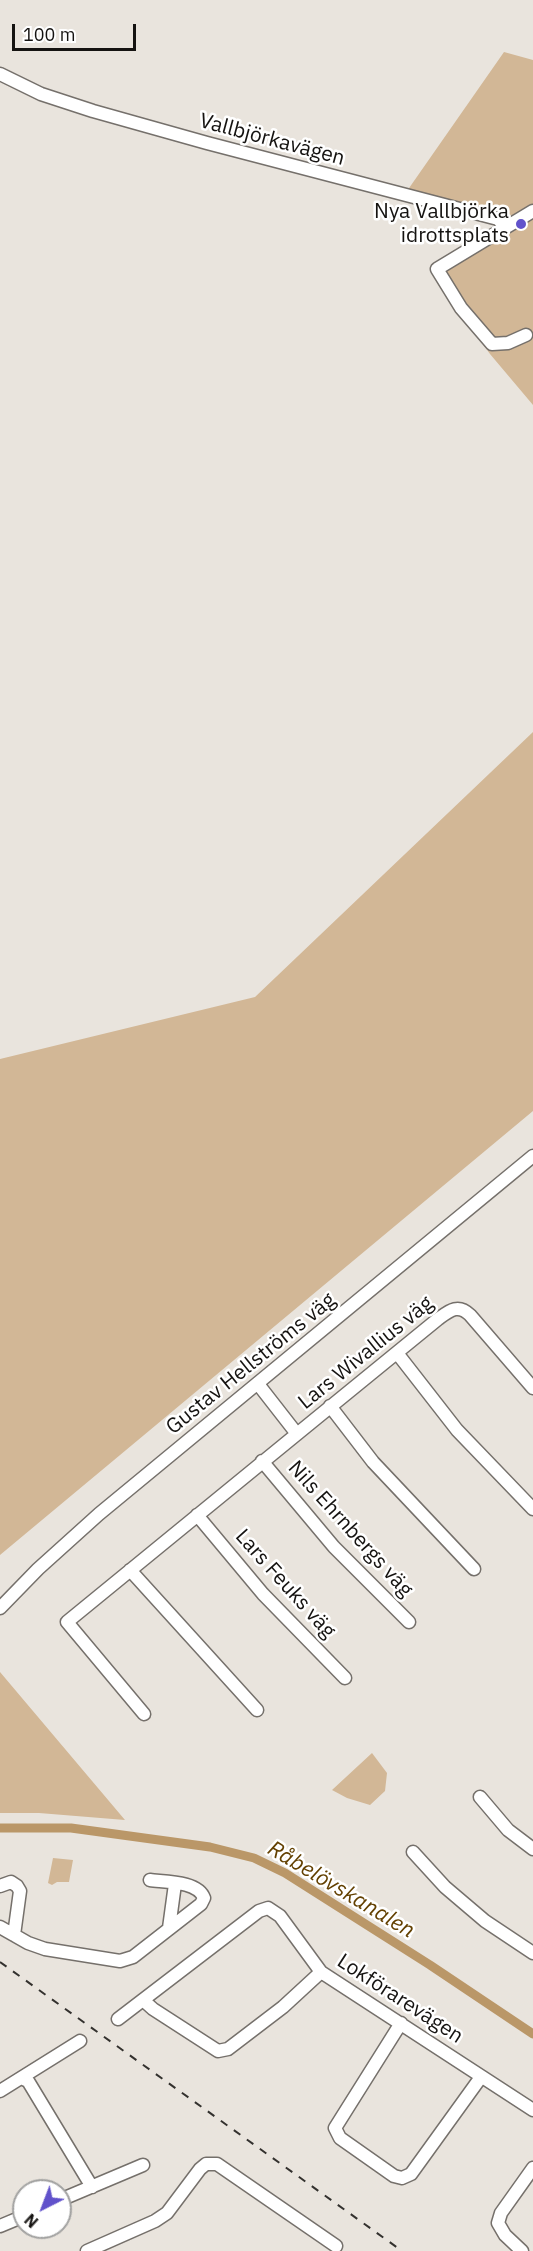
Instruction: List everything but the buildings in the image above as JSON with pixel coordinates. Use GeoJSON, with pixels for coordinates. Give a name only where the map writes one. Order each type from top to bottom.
{"type":"FeatureCollection","features":[{"type":"Feature","properties":{"kind":"street","name":"Vallbjörkavägen"},"geometry":{"type":"LineString","coordinates":[[0,74],[41,94],[93,111],[498,219],[505,226]]}},
{"type":"Feature","properties":{"kind":"street"},"geometry":{"type":"LineString","coordinates":[[526,335],[508,343],[492,344],[461,308],[437,269],[533,211]]}},
{"type":"Feature","properties":{"kind":"street","name":"Gustav Hellströms väg"},"geometry":{"type":"LineString","coordinates":[[0,1608],[38,1569],[99,1514],[533,1156]]}},
{"type":"Feature","properties":{"kind":"street","name":"Lars Wivallius väg"},"geometry":{"type":"LineString","coordinates":[[144,1714],[67,1622],[262,1461],[454,1308],[465,1310],[533,1388]]}},
{"type":"Feature","properties":{"kind":"street"},"geometry":{"type":"LineString","coordinates":[[397,1353],[457,1430],[533,1509]]}},
{"type":"Feature","properties":{"kind":"street","name":"Lars Wivallius väg"},"geometry":{"type":"LineString","coordinates":[[258,1384],[297,1434]]}},
{"type":"Feature","properties":{"kind":"street"},"geometry":{"type":"LineString","coordinates":[[330,1406],[373,1462],[474,1569]]}},
{"type":"Feature","properties":{"kind":"street","name":"Nils Ehrnbergs väg"},"geometry":{"type":"LineString","coordinates":[[262,1461],[334,1547],[409,1622]]}},
{"type":"Feature","properties":{"kind":"street","name":"Lars Feuks väg"},"geometry":{"type":"LineString","coordinates":[[197,1515],[263,1594],[345,1678]]}},
{"type":"Feature","properties":{"kind":"street"},"geometry":{"type":"LineString","coordinates":[[130,1570],[257,1710]]}},
{"type":"Feature","properties":{"kind":"street"},"geometry":{"type":"LineString","coordinates":[[480,1797],[508,1830],[533,1849]]}},
{"type":"Feature","properties":{"kind":"street"},"geometry":{"type":"LineString","coordinates":[[413,1852],[445,1887],[484,1921],[533,1953]]}},
{"type":"Feature","properties":{"kind":"street"},"geometry":{"type":"LineString","coordinates":[[0,1927],[28,1943],[45,1949],[120,1961],[133,1957],[201,1904],[204,1898],[202,1893],[195,1888],[150,1880]]}},
{"type":"Feature","properties":{"kind":"street"},"geometry":{"type":"LineString","coordinates":[[0,1886],[11,1882],[20,1891],[14,1935]]}},
{"type":"Feature","properties":{"kind":"street"},"geometry":{"type":"LineString","coordinates":[[169,1928],[175,1884]]}},
{"type":"Feature","properties":{"kind":"street","name":"Lokförarevägen"},"geometry":{"type":"LineString","coordinates":[[118,2019],[259,1911],[268,1908],[280,1916],[321,1972],[533,2110]]}},
{"type":"Feature","properties":{"kind":"street"},"geometry":{"type":"LineString","coordinates":[[143,2000],[153,2009],[218,2051],[228,2049],[283,2007],[321,1972]]}},
{"type":"Feature","properties":{"kind":"street"},"geometry":{"type":"LineString","coordinates":[[401,2023],[335,2128],[340,2138],[394,2176],[402,2178],[411,2174],[481,2077]]}},
{"type":"Feature","properties":{"kind":"street"},"geometry":{"type":"LineString","coordinates":[[0,2091],[80,2041]]}},
{"type":"Feature","properties":{"kind":"street"},"geometry":{"type":"LineString","coordinates":[[21,2078],[28,2081],[92,2187]]}},
{"type":"Feature","properties":{"kind":"street"},"geometry":{"type":"LineString","coordinates":[[87,2251],[155,2221],[167,2213],[206,2164],[217,2164],[336,2246]]}},
{"type":"Feature","properties":{"kind":"street"},"geometry":{"type":"LineString","coordinates":[[72,2195],[143,2165]]}},
{"type":"Feature","properties":{"kind":"street"},"geometry":{"type":"LineString","coordinates":[[522,2251],[505,2235],[498,2223],[501,2213],[533,2168]]}},
{"type":"Feature","properties":{"kind":"shaded area","name":"Nya Vallbjörka idrottsplats"},"geometry":{"type":"Polygon","coordinates":[[[504,52],[533,60],[533,405],[490,354],[434,277],[513,229],[407,191],[504,52]]]}},
{"type":"Feature","properties":{"kind":"shaded area"},"geometry":{"type":"Polygon","coordinates":[[[533,732],[533,1111],[0,1555],[0,1059],[255,997],[533,732]]]}},
{"type":"Feature","properties":{"kind":"shaded area"},"geometry":{"type":"Polygon","coordinates":[[[0,1672],[125,1820],[39,1813],[0,1813],[0,1672]]]}},
{"type":"Feature","properties":{"kind":"shaded area"},"geometry":{"type":"Polygon","coordinates":[[[372,1753],[387,1773],[385,1791],[370,1805],[347,1798],[332,1790],[372,1753]]]}},
{"type":"Feature","properties":{"kind":"shaded area"},"geometry":{"type":"Polygon","coordinates":[[[53,1858],[73,1860],[69,1882],[57,1882],[52,1885],[48,1883],[53,1858]]]}},
{"type":"Feature","properties":{"kind":"waterway","name":"Råbelövskanalen"},"geometry":{"type":"LineString","coordinates":[[0,1828],[71,1828],[210,1847],[254,1858],[285,1873],[533,2034]]}},
{"type":"Feature","properties":{"kind":"railway"},"geometry":{"type":"LineString","coordinates":[[0,1962],[402,2251]]}},
{"type":"Feature","properties":{"kind":"place","name":"Nya Vallbjörka idrottsplats"},"geometry":{"type":"Point","coordinates":[521,224]}}]}
